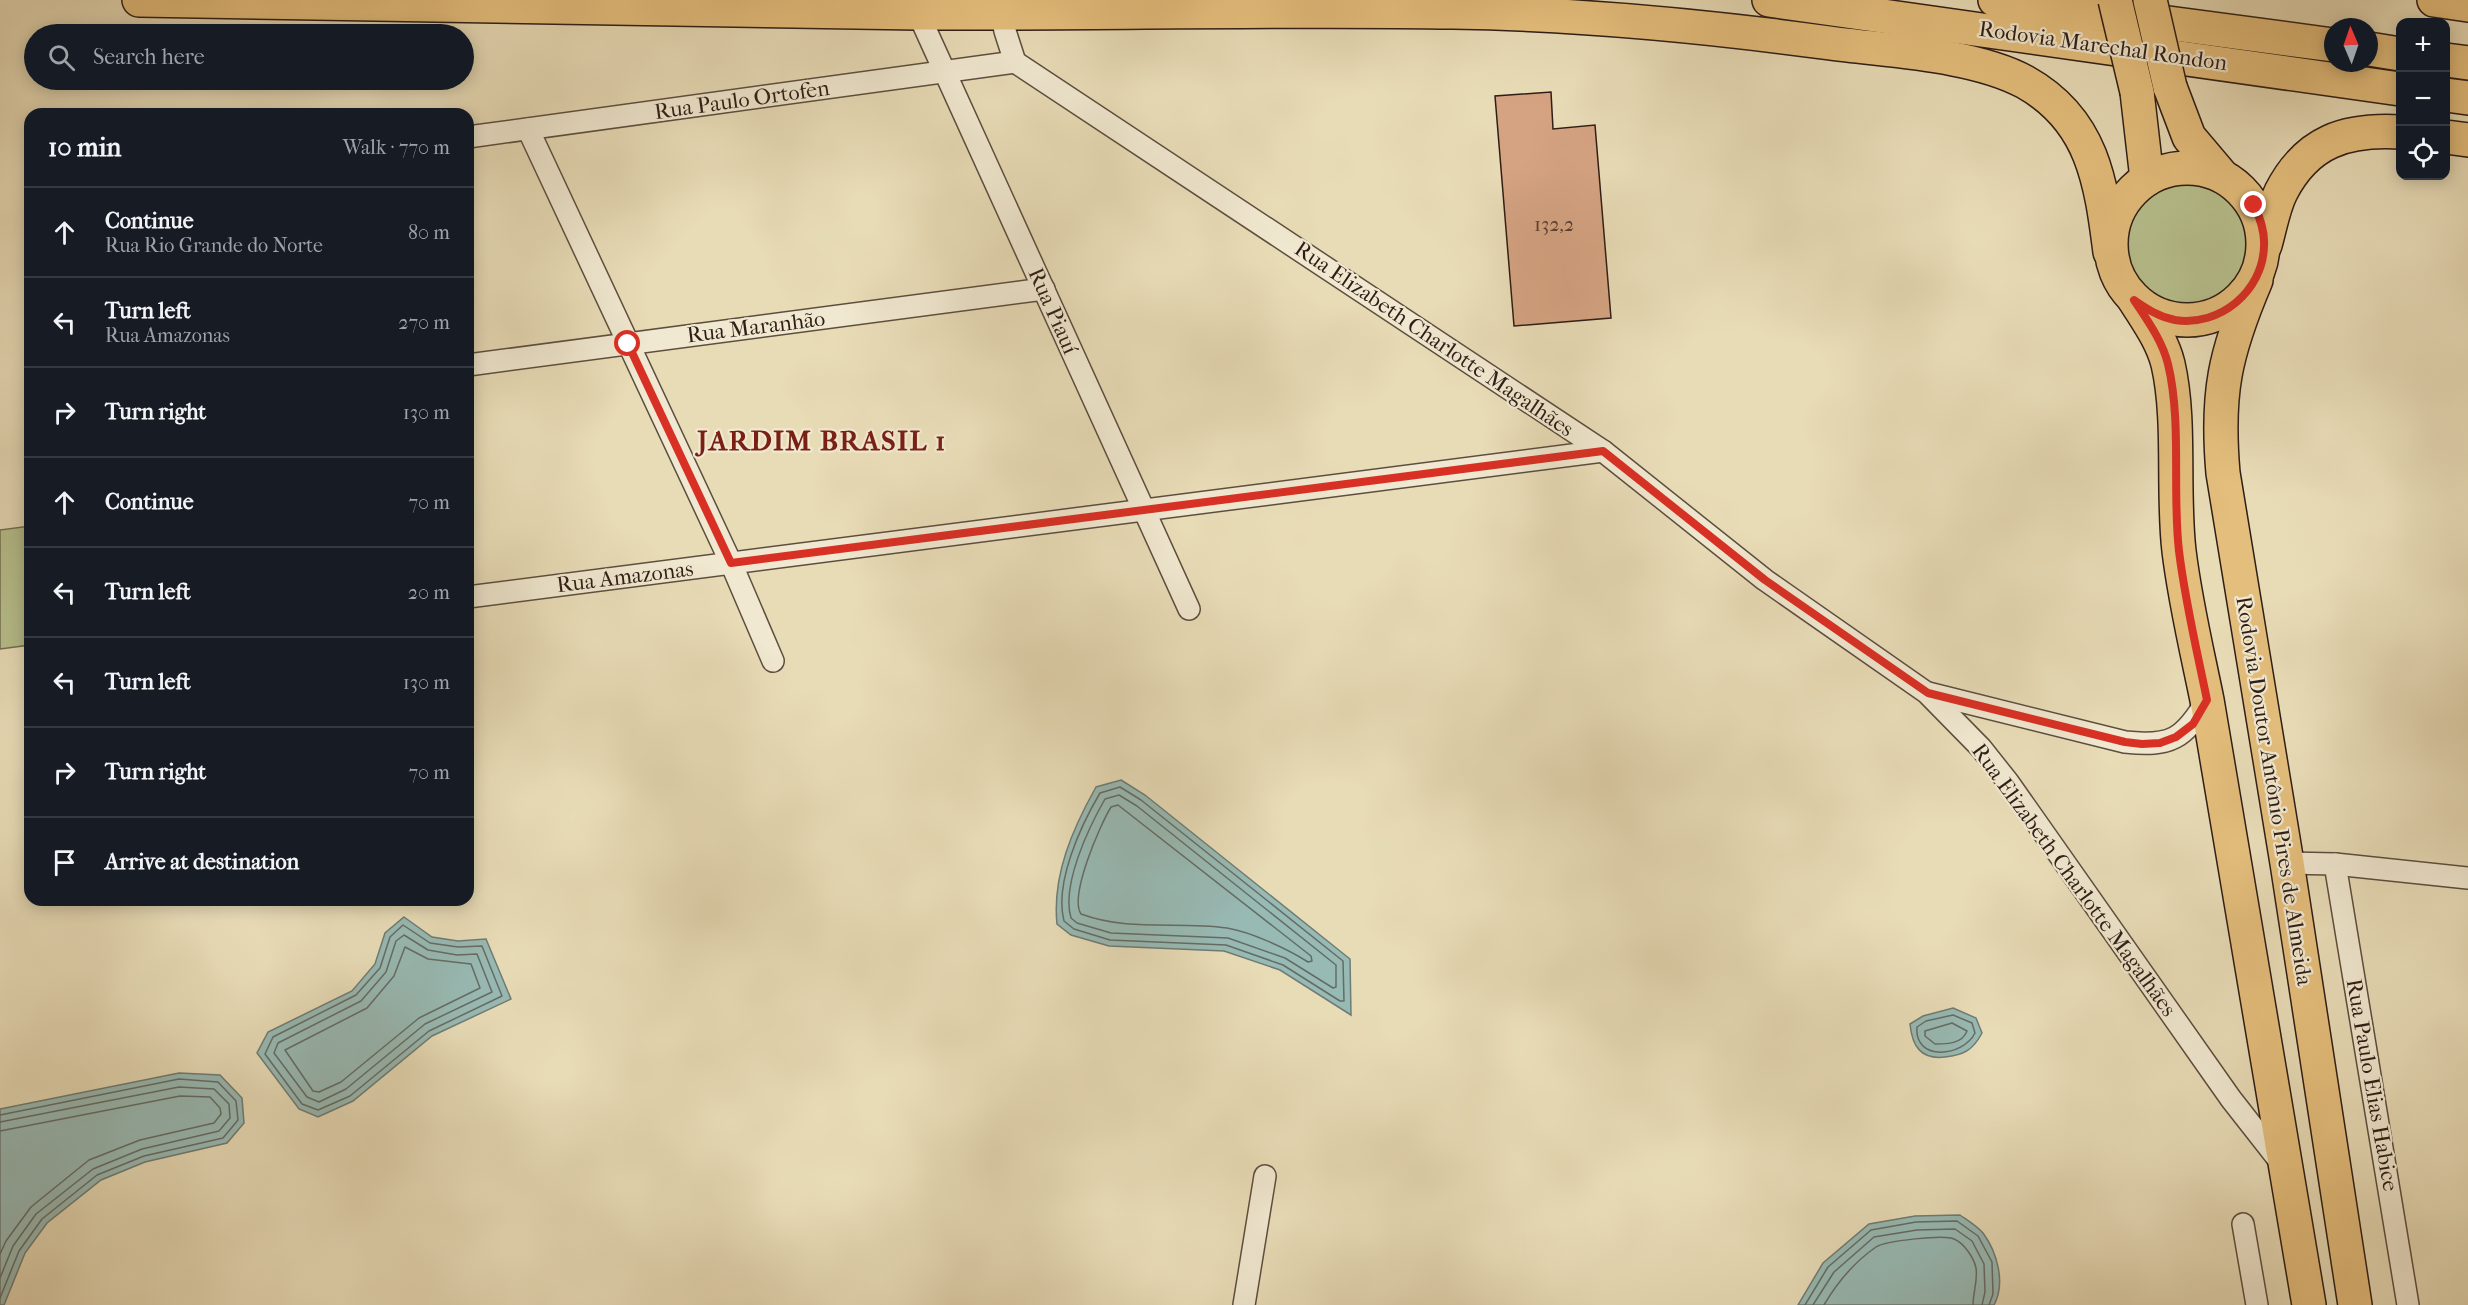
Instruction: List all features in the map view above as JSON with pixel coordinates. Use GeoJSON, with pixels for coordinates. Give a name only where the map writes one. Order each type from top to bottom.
{"type":"FeatureCollection","features":[{"type":"Feature","properties":{"kind":"main road"},"geometry":{"type":"LineString","coordinates":[[139,0],[918,13],[1452,12],[1529,15],[1781,36],[1972,62],[2007,73],[2030,85],[2060,108],[2083,138],[2103,195],[2110,252],[2118,278],[2157,336],[2168,363],[2172,396],[2179,552],[2207,700],[2309,1305]]}},
{"type":"Feature","properties":{"kind":"main road","name":"Rodovia Marechal Rondon"},"geometry":{"type":"LineString","coordinates":[[1769,0],[2396,88]]}},
{"type":"Feature","properties":{"kind":"main road","name":"Rodovia Marechal Rondon"},"geometry":{"type":"LineString","coordinates":[[1995,0],[2324,44]]}},
{"type":"Feature","properties":{"kind":"main road"},"geometry":{"type":"LineString","coordinates":[[2115,0],[2137,92],[2146,179]]}},
{"type":"Feature","properties":{"kind":"main road"},"geometry":{"type":"LineString","coordinates":[[2150,0],[2170,87],[2189,137],[2222,176]]}},
{"type":"Feature","properties":{"kind":"main road"},"geometry":{"type":"LineString","coordinates":[[2434,0],[2468,5]]}},
{"type":"Feature","properties":{"kind":"main road"},"geometry":{"type":"LineString","coordinates":[[2378,51],[2396,53]]}},
{"type":"Feature","properties":{"kind":"main road"},"geometry":{"type":"LineString","coordinates":[[2450,61],[2468,63]]}},
{"type":"Feature","properties":{"kind":"main road"},"geometry":{"type":"LineString","coordinates":[[2450,96],[2468,98]]}},
{"type":"Feature","properties":{"kind":"main road"},"geometry":{"type":"LineString","coordinates":[[2134,300],[2153,313],[2176,320],[2199,320],[2222,313],[2242,299],[2256,280],[2280,194],[2299,162],[2333,139],[2372,130],[2396,132]]}},
{"type":"Feature","properties":{"kind":"main road"},"geometry":{"type":"LineString","coordinates":[[2450,138],[2468,141]]}},
{"type":"Feature","properties":{"kind":"main road"},"geometry":{"type":"LineString","coordinates":[[2110,252],[2111,231],[2118,210],[2130,192],[2146,179],[2171,169],[2188,168],[2197,168],[2222,176],[2240,188],[2254,205],[2262,225],[2265,247]]}},
{"type":"Feature","properties":{"kind":"main road","name":"Rodovia Doutor Antônio Pires de Almeida"},"geometry":{"type":"LineString","coordinates":[[2256,280],[2236,327],[2229,352],[2221,400],[2220,433],[2230,519],[2287,863],[2355,1305]]}},
{"type":"Feature","properties":{"kind":"street"},"geometry":{"type":"LineString","coordinates":[[1001,12],[1015,62]]}},
{"type":"Feature","properties":{"kind":"street","name":"Rua Piauí"},"geometry":{"type":"LineString","coordinates":[[918,13],[1189,609]]}},
{"type":"Feature","properties":{"kind":"street","name":"Rua Paulo Ortofen"},"geometry":{"type":"LineString","coordinates":[[474,136],[1015,62]]}},
{"type":"Feature","properties":{"kind":"street","name":"Rua Elizabeth Charlotte Magalhães"},"geometry":{"type":"LineString","coordinates":[[1015,62],[1603,451],[1765,580],[1928,693],[1981,748],[2008,782],[2231,1099],[2285,1167]]}},
{"type":"Feature","properties":{"kind":"street"},"geometry":{"type":"LineString","coordinates":[[528,129],[731,563],[773,661]]}},
{"type":"Feature","properties":{"kind":"street","name":"Rua Maranhão"},"geometry":{"type":"LineString","coordinates":[[474,364],[1044,289]]}},
{"type":"Feature","properties":{"kind":"street","name":"Rua Amazonas"},"geometry":{"type":"LineString","coordinates":[[474,596],[1603,451]]}},
{"type":"Feature","properties":{"kind":"street"},"geometry":{"type":"LineString","coordinates":[[1928,693],[2125,742],[2142,744],[2160,743],[2176,737],[2193,724],[2207,700]]}},
{"type":"Feature","properties":{"kind":"street"},"geometry":{"type":"LineString","coordinates":[[2287,863],[2335,864],[2468,878]]}},
{"type":"Feature","properties":{"kind":"street","name":"Rua Paulo Elias Habice"},"geometry":{"type":"LineString","coordinates":[[2335,864],[2408,1305]]}},
{"type":"Feature","properties":{"kind":"street"},"geometry":{"type":"LineString","coordinates":[[1244,1305],[1266,1176]]}},
{"type":"Feature","properties":{"kind":"street"},"geometry":{"type":"LineString","coordinates":[[2243,1224],[2257,1305]]}},
{"type":"Feature","properties":{"kind":"green space"},"geometry":{"type":"Polygon","coordinates":[[[2188,182],[2212,186],[2232,200],[2246,220],[2250,244],[2246,268],[2232,288],[2212,302],[2188,306],[2164,302],[2144,288],[2130,268],[2126,244],[2130,220],[2144,200],[2164,186],[2188,182]]]}},
{"type":"Feature","properties":{"kind":"green space"},"geometry":{"type":"Polygon","coordinates":[[[24,527],[24,646],[0,649],[0,530],[24,527]]]}},
{"type":"Feature","properties":{"kind":"water"},"geometry":{"type":"Polygon","coordinates":[[[1121,780],[1145,795],[1350,959],[1351,1015],[1280,970],[1224,951],[1109,946],[1071,935],[1057,924],[1056,906],[1061,870],[1072,835],[1096,787],[1121,780]]]}},
{"type":"Feature","properties":{"kind":"water"},"geometry":{"type":"Polygon","coordinates":[[[404,917],[432,937],[458,941],[486,939],[511,999],[432,1036],[353,1101],[318,1117],[299,1109],[257,1053],[268,1032],[352,991],[375,964],[385,933],[404,917]]]}},
{"type":"Feature","properties":{"kind":"water"},"geometry":{"type":"Polygon","coordinates":[[[1953,1008],[1976,1018],[1982,1033],[1979,1039],[1971,1048],[1958,1055],[1937,1057],[1924,1054],[1913,1039],[1910,1024],[1923,1016],[1953,1008]]]}},
{"type":"Feature","properties":{"kind":"water"},"geometry":{"type":"Polygon","coordinates":[[[179,1073],[220,1075],[242,1098],[244,1123],[227,1143],[145,1162],[101,1180],[47,1223],[25,1253],[4,1305],[0,1305],[0,1109],[179,1073]]]}},
{"type":"Feature","properties":{"kind":"water"},"geometry":{"type":"Polygon","coordinates":[[[1960,1215],[1983,1233],[1996,1258],[1999,1287],[1994,1305],[1798,1305],[1823,1263],[1869,1224],[1915,1216],[1960,1215]]]}},
{"type":"Feature","properties":{"kind":"building"},"geometry":{"type":"Polygon","coordinates":[[[1551,92],[1553,129],[1595,125],[1611,318],[1514,326],[1495,96],[1551,92]]]}},
{"type":"Feature","properties":{"kind":"district","name":"JARDIM BRASIL 1"},"geometry":{"type":"Point","coordinates":[822,440]}},
{"type":"Feature","properties":{"kind":"route"},"geometry":{"type":"LineString","coordinates":[[628,344],[731,563],[1603,451],[1765,580],[1928,693],[2125,742],[2160,743],[2176,737],[2193,724],[2207,700],[2179,552],[2172,396],[2168,363],[2157,336],[2134,300],[2153,313],[2176,320],[2199,320],[2222,313],[2242,299],[2256,280],[2265,247],[2262,225],[2254,205]]}}]}
